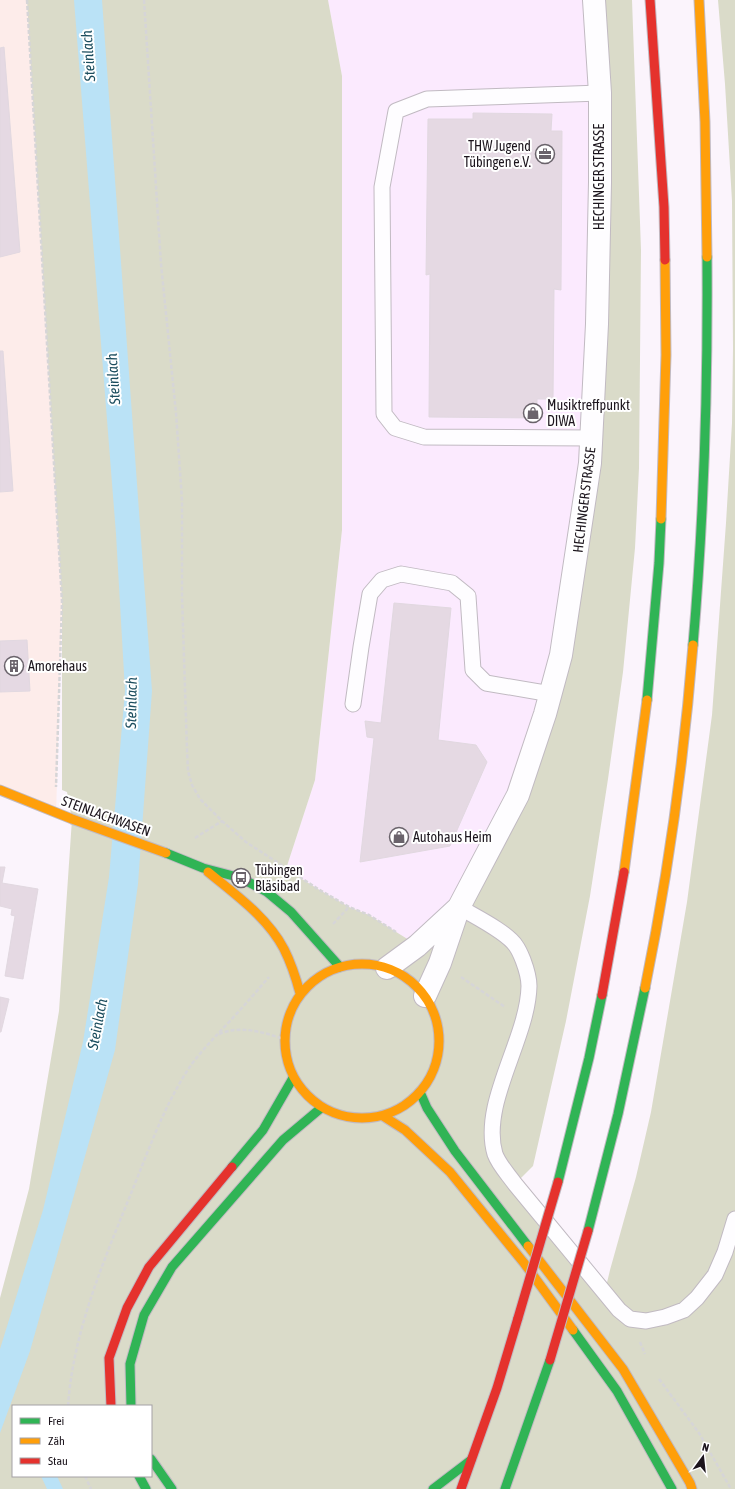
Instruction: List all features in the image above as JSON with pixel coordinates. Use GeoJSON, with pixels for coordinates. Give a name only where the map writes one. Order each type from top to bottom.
{"type":"FeatureCollection","features":[{"type":"Feature","properties":{"kind":"main road"},"geometry":{"type":"LineString","coordinates":[[461,1489],[496,1388],[518,1318],[558,1182],[589,1058],[616,922],[627,855],[647,700],[659,563],[666,355],[664,207],[650,0]]}},
{"type":"Feature","properties":{"kind":"main road"},"geometry":{"type":"LineString","coordinates":[[505,1489],[550,1360],[588,1231],[614,1134],[633,1052],[658,917],[678,789],[691,672],[702,525],[706,429],[707,214],[704,86],[699,0]]}},
{"type":"Feature","properties":{"kind":"main road","name":"STEINLACHWASEN"},"geometry":{"type":"LineString","coordinates":[[0,790],[72,819],[176,856],[203,868],[241,878],[267,892],[291,912],[340,967]]}},
{"type":"Feature","properties":{"kind":"main road","name":"STEINLACHWASEN"},"geometry":{"type":"LineString","coordinates":[[203,868],[244,900],[281,943],[288,956],[300,993]]}},
{"type":"Feature","properties":{"kind":"main road"},"geometry":{"type":"LineString","coordinates":[[364,964],[387,968],[408,979],[425,996],[436,1019],[440,1045],[434,1070],[420,1092],[403,1107],[383,1116],[351,1118],[321,1108],[305,1095],[293,1078],[286,1060],[284,1039],[288,1015],[300,993],[318,977],[340,967],[364,964]]}},
{"type":"Feature","properties":{"kind":"main road"},"geometry":{"type":"LineString","coordinates":[[111,1405],[109,1358],[127,1308],[149,1267],[262,1130],[293,1078]]}},
{"type":"Feature","properties":{"kind":"main road"},"geometry":{"type":"LineString","coordinates":[[420,1092],[427,1108],[455,1151],[622,1369],[690,1483],[692,1489]]}},
{"type":"Feature","properties":{"kind":"main road"},"geometry":{"type":"LineString","coordinates":[[131,1405],[130,1364],[144,1314],[172,1267],[283,1140],[321,1108]]}},
{"type":"Feature","properties":{"kind":"main road"},"geometry":{"type":"LineString","coordinates":[[383,1116],[405,1130],[450,1172],[524,1263],[617,1391],[672,1489]]}},
{"type":"Feature","properties":{"kind":"main road"},"geometry":{"type":"LineString","coordinates":[[152,1460],[172,1489]]}},
{"type":"Feature","properties":{"kind":"main road"},"geometry":{"type":"LineString","coordinates":[[433,1489],[471,1460]]}},
{"type":"Feature","properties":{"kind":"main road"},"geometry":{"type":"LineString","coordinates":[[140,1477],[146,1489]]}},
{"type":"Feature","properties":{"kind":"street","name":"HECHINGER STRASSE"},"geometry":{"type":"LineString","coordinates":[[425,996],[440,963],[459,907],[518,796],[551,694],[561,655],[590,463],[598,324],[600,93],[594,0]]}},
{"type":"Feature","properties":{"kind":"street","name":"HECHINGER STRASSE"},"geometry":{"type":"LineString","coordinates":[[387,968],[417,946],[459,907]]}},
{"type":"Feature","properties":{"kind":"lane"},"geometry":{"type":"LineString","coordinates":[[592,438],[424,437],[395,428],[384,414],[382,187],[396,111],[428,99],[600,93]]}},
{"type":"Feature","properties":{"kind":"lane"},"geometry":{"type":"LineString","coordinates":[[353,704],[370,594],[382,580],[401,574],[452,583],[468,596],[473,670],[486,683],[551,694]]}},
{"type":"Feature","properties":{"kind":"lane"},"geometry":{"type":"LineString","coordinates":[[459,907],[506,936],[516,946],[527,971],[529,985],[528,1002],[498,1098],[494,1117],[492,1132],[496,1155],[500,1165],[619,1310],[630,1319],[646,1320],[665,1317],[684,1310],[697,1298],[715,1275],[725,1252],[735,1219]]}},
{"type":"Feature","properties":{"kind":"path"},"geometry":{"type":"LineString","coordinates":[[27,0],[62,602],[56,794]]}},
{"type":"Feature","properties":{"kind":"path"},"geometry":{"type":"LineString","coordinates":[[144,0],[161,264],[176,413],[182,500],[182,596],[188,771],[192,785],[200,799],[246,842],[318,890],[349,907],[369,915],[417,946]]}},
{"type":"Feature","properties":{"kind":"path"},"geometry":{"type":"LineString","coordinates":[[194,838],[222,821]]}},
{"type":"Feature","properties":{"kind":"path"},"geometry":{"type":"LineString","coordinates":[[68,1405],[69,1388],[74,1362],[89,1306],[116,1230],[151,1142],[168,1105],[189,1068],[202,1049],[247,1003],[288,956]]}},
{"type":"Feature","properties":{"kind":"path"},"geometry":{"type":"LineString","coordinates":[[440,963],[506,1008],[524,1017]]}},
{"type":"Feature","properties":{"kind":"path"},"geometry":{"type":"LineString","coordinates":[[216,1035],[229,1030],[244,1030],[263,1032],[284,1039]]}},
{"type":"Feature","properties":{"kind":"path"},"geometry":{"type":"LineString","coordinates":[[630,1319],[645,1356]]}},
{"type":"Feature","properties":{"kind":"path"},"geometry":{"type":"LineString","coordinates":[[658,1376],[699,1433],[731,1489]]}},
{"type":"Feature","properties":{"kind":"path"},"geometry":{"type":"LineString","coordinates":[[85,1477],[91,1489]]}},
{"type":"Feature","properties":{"kind":"shaded area"},"geometry":{"type":"Polygon","coordinates":[[[0,0],[27,0],[62,602],[56,816],[0,791],[0,0]]]}},
{"type":"Feature","properties":{"kind":"shaded area"},"geometry":{"type":"Polygon","coordinates":[[[328,0],[594,0],[590,463],[545,714],[459,907],[417,946],[369,915],[349,907],[286,869],[315,780],[342,530],[342,76],[328,0]]]}},
{"type":"Feature","properties":{"kind":"green space"},"geometry":{"type":"Polygon","coordinates":[[[27,0],[328,0],[342,76],[342,530],[315,780],[286,869],[349,907],[369,915],[417,945],[459,907],[545,715],[590,463],[594,0],[632,0],[641,250],[639,468],[635,548],[623,672],[590,896],[566,1021],[533,1166],[515,1184],[605,1291],[636,1177],[651,1112],[687,902],[712,715],[732,423],[733,348],[732,201],[718,0],[735,0],[735,1489],[0,1489],[0,1298],[29,1189],[59,1011],[72,819],[67,792],[62,790],[62,602],[27,0]]]}},
{"type":"Feature","properties":{"kind":"water","name":"Steinlach"},"geometry":{"type":"Polygon","coordinates":[[[74,0],[102,0],[152,691],[138,884],[115,1050],[30,1351],[0,1433],[0,1349],[43,1210],[83,1042],[109,877],[125,691],[116,534],[74,0]]]}},
{"type":"Feature","properties":{"kind":"water"},"geometry":{"type":"Polygon","coordinates":[[[41,1477],[57,1477],[63,1489],[47,1489],[41,1477]]]}},
{"type":"Feature","properties":{"kind":"building"},"geometry":{"type":"Polygon","coordinates":[[[4,47],[20,252],[0,257],[0,48],[4,47]]]}},
{"type":"Feature","properties":{"kind":"building"},"geometry":{"type":"Polygon","coordinates":[[[473,113],[552,114],[551,131],[562,131],[561,290],[554,289],[553,399],[537,399],[537,418],[429,417],[430,274],[426,275],[428,119],[473,119],[473,113]]]}},
{"type":"Feature","properties":{"kind":"building"},"geometry":{"type":"Polygon","coordinates":[[[0,351],[3,351],[13,491],[0,492],[0,351]]]}},
{"type":"Feature","properties":{"kind":"building"},"geometry":{"type":"Polygon","coordinates":[[[394,603],[451,608],[438,740],[476,745],[487,762],[450,846],[360,862],[374,738],[367,737],[365,721],[381,723],[394,603]]]}},
{"type":"Feature","properties":{"kind":"building","name":"Amorehaus"},"geometry":{"type":"Polygon","coordinates":[[[27,640],[30,691],[0,692],[0,641],[27,640]]]}},
{"type":"Feature","properties":{"kind":"building"},"geometry":{"type":"Polygon","coordinates":[[[0,867],[5,867],[2,883],[38,889],[23,979],[5,976],[15,916],[11,915],[12,909],[0,906],[0,867]]]}},
{"type":"Feature","properties":{"kind":"building"},"geometry":{"type":"Polygon","coordinates":[[[0,997],[9,999],[1,1032],[0,1032],[0,997]]]}},
{"type":"Feature","properties":{"kind":"traffic: fast"},"geometry":{"type":"LineString","coordinates":[[693,645],[700,548],[704,451],[707,354],[707,257]]}},
{"type":"Feature","properties":{"kind":"traffic: fast"},"geometry":{"type":"LineString","coordinates":[[647,700],[659,563],[661,519]]}},
{"type":"Feature","properties":{"kind":"traffic: fast"},"geometry":{"type":"LineString","coordinates":[[166,853],[203,868],[241,878],[267,892],[291,912],[340,967]]}},
{"type":"Feature","properties":{"kind":"traffic: fast"},"geometry":{"type":"LineString","coordinates":[[588,1231],[618,1114],[645,988]]}},
{"type":"Feature","properties":{"kind":"traffic: fast"},"geometry":{"type":"LineString","coordinates":[[558,1182],[589,1058],[602,995]]}},
{"type":"Feature","properties":{"kind":"traffic: fast"},"geometry":{"type":"LineString","coordinates":[[232,1167],[263,1130],[293,1078]]}},
{"type":"Feature","properties":{"kind":"traffic: fast"},"geometry":{"type":"LineString","coordinates":[[420,1092],[427,1108],[455,1151],[528,1246]]}},
{"type":"Feature","properties":{"kind":"traffic: fast"},"geometry":{"type":"LineString","coordinates":[[131,1405],[130,1364],[144,1315],[172,1267],[283,1140],[321,1108]]}},
{"type":"Feature","properties":{"kind":"traffic: fast"},"geometry":{"type":"LineString","coordinates":[[573,1330],[617,1391],[672,1489]]}},
{"type":"Feature","properties":{"kind":"traffic: fast"},"geometry":{"type":"LineString","coordinates":[[505,1489],[550,1360]]}},
{"type":"Feature","properties":{"kind":"traffic: fast"},"geometry":{"type":"LineString","coordinates":[[152,1460],[172,1489]]}},
{"type":"Feature","properties":{"kind":"traffic: fast"},"geometry":{"type":"LineString","coordinates":[[433,1489],[471,1460]]}},
{"type":"Feature","properties":{"kind":"traffic: fast"},"geometry":{"type":"LineString","coordinates":[[140,1477],[146,1489]]}},
{"type":"Feature","properties":{"kind":"traffic: slow"},"geometry":{"type":"LineString","coordinates":[[699,0],[705,122],[707,257]]}},
{"type":"Feature","properties":{"kind":"traffic: slow"},"geometry":{"type":"LineString","coordinates":[[661,519],[666,355],[665,260]]}},
{"type":"Feature","properties":{"kind":"traffic: slow"},"geometry":{"type":"LineString","coordinates":[[645,988],[668,860],[680,774],[693,645]]}},
{"type":"Feature","properties":{"kind":"traffic: slow"},"geometry":{"type":"LineString","coordinates":[[624,872],[647,700]]}},
{"type":"Feature","properties":{"kind":"traffic: slow"},"geometry":{"type":"LineString","coordinates":[[0,790],[72,819],[166,853]]}},
{"type":"Feature","properties":{"kind":"traffic: slow"},"geometry":{"type":"LineString","coordinates":[[208,872],[250,907],[277,937],[287,954],[300,993]]}},
{"type":"Feature","properties":{"kind":"traffic: slow"},"geometry":{"type":"LineString","coordinates":[[354,964],[370,964],[392,970],[417,986],[433,1011],[438,1026],[439,1041],[438,1056],[433,1071],[417,1096],[405,1105],[384,1115],[370,1118],[354,1118],[340,1115],[326,1109],[313,1101],[302,1090],[288,1063],[285,1049],[285,1033],[288,1019],[294,1005],[302,992],[313,981],[340,967],[354,964]]}},
{"type":"Feature","properties":{"kind":"traffic: slow"},"geometry":{"type":"LineString","coordinates":[[383,1116],[405,1130],[450,1172],[524,1263],[573,1330]]}},
{"type":"Feature","properties":{"kind":"traffic: slow"},"geometry":{"type":"LineString","coordinates":[[528,1246],[623,1369],[690,1483],[692,1489]]}},
{"type":"Feature","properties":{"kind":"traffic: jam"},"geometry":{"type":"LineString","coordinates":[[650,0],[664,207],[665,260]]}},
{"type":"Feature","properties":{"kind":"traffic: jam"},"geometry":{"type":"LineString","coordinates":[[602,995],[624,872]]}},
{"type":"Feature","properties":{"kind":"traffic: jam"},"geometry":{"type":"LineString","coordinates":[[111,1405],[109,1358],[127,1308],[149,1267],[232,1167]]}},
{"type":"Feature","properties":{"kind":"traffic: jam"},"geometry":{"type":"LineString","coordinates":[[518,1318],[558,1182]]}},
{"type":"Feature","properties":{"kind":"traffic: jam"},"geometry":{"type":"LineString","coordinates":[[550,1360],[588,1231]]}},
{"type":"Feature","properties":{"kind":"traffic: jam"},"geometry":{"type":"LineString","coordinates":[[461,1489],[497,1388],[518,1318]]}},
{"type":"Feature","properties":{"kind":"place","name":"THW Jugend Tübingen e.V."},"geometry":{"type":"Point","coordinates":[545,154]}},
{"type":"Feature","properties":{"kind":"place","name":"Musiktreffpunkt DIWA"},"geometry":{"type":"Point","coordinates":[533,413]}},
{"type":"Feature","properties":{"kind":"place","name":"Amorehaus"},"geometry":{"type":"Point","coordinates":[14,666]}},
{"type":"Feature","properties":{"kind":"place","name":"Autohaus Heim"},"geometry":{"type":"Point","coordinates":[399,837]}},
{"type":"Feature","properties":{"kind":"place","name":"Tübingen Bläsibad"},"geometry":{"type":"Point","coordinates":[241,878]}}]}
